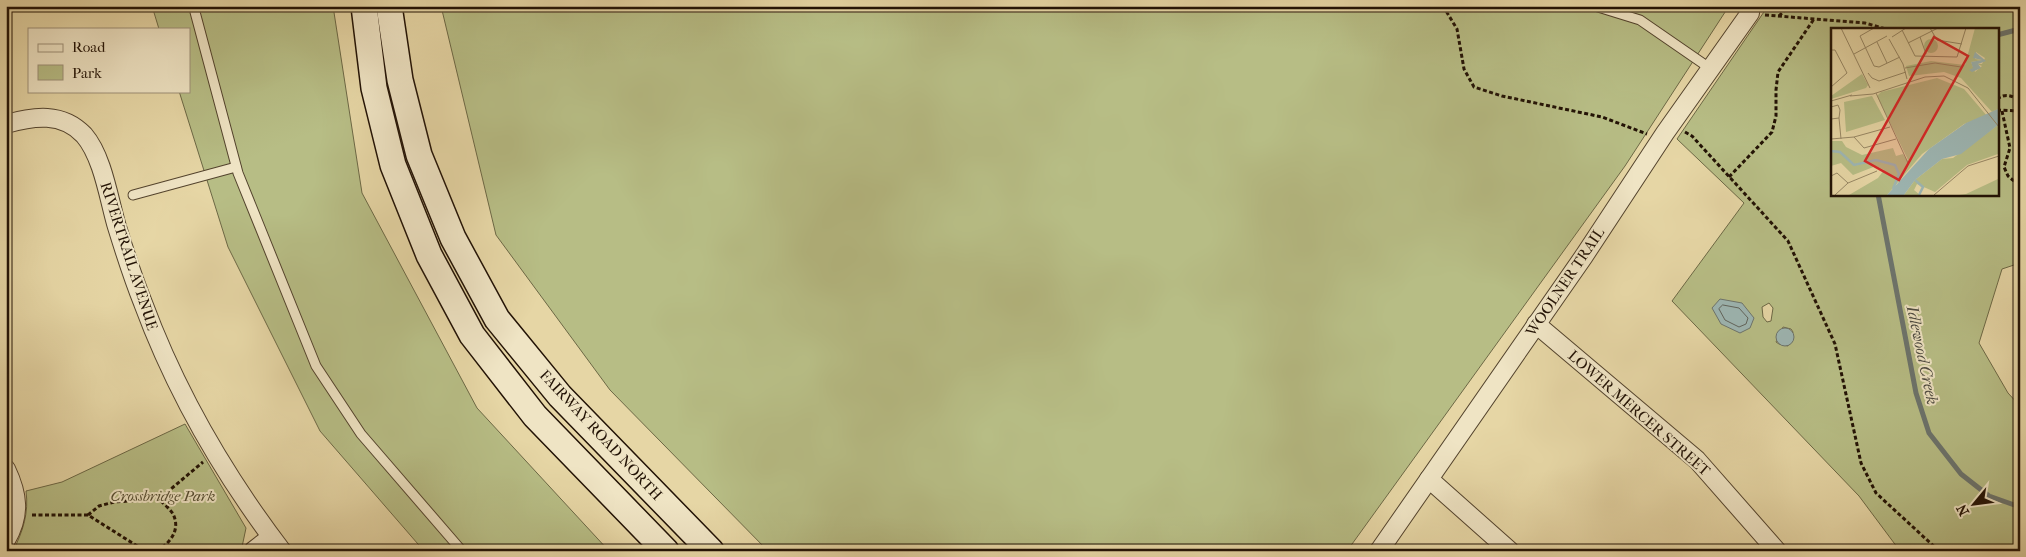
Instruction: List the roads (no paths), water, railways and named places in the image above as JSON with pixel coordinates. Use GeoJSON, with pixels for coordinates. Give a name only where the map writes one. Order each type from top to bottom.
{"type":"FeatureCollection","features":[{"type":"Feature","properties":{"kind":"main road"},"geometry":{"type":"LineString","coordinates":[[364,6],[374,88],[393,165],[429,255],[472,335],[535,416],[666,551]]}},
{"type":"Feature","properties":{"kind":"main road","name":"FAIRWAY ROAD NORTH"},"geometry":{"type":"LineString","coordinates":[[389,6],[400,80],[419,155],[453,238],[497,319],[560,396],[711,551]]}},
{"type":"Feature","properties":{"kind":"street","name":"WOOLNER TRAIL"},"geometry":{"type":"LineString","coordinates":[[1378,551],[1750,12]]}},
{"type":"Feature","properties":{"kind":"street","name":"RIVERTRAIL AVENUE"},"geometry":{"type":"LineString","coordinates":[[6,124],[34,117],[55,118],[74,127],[89,141],[98,160],[130,266],[153,330],[189,408],[214,452],[276,544]]}},
{"type":"Feature","properties":{"kind":"street","name":"LOWER MERCER STREET"},"geometry":{"type":"LineString","coordinates":[[1536,324],[1697,460],[1777,551]]}},
{"type":"Feature","properties":{"kind":"street"},"geometry":{"type":"LineString","coordinates":[[6,469],[17,497],[14,524],[6,540]]}},
{"type":"Feature","properties":{"kind":"street"},"geometry":{"type":"LineString","coordinates":[[1429,479],[1510,551]]}},
{"type":"Feature","properties":{"kind":"street"},"geometry":{"type":"LineString","coordinates":[[253,551],[276,544]]}},
{"type":"Feature","properties":{"kind":"lane"},"geometry":{"type":"LineString","coordinates":[[1598,6],[1640,20],[1712,69]]}},
{"type":"Feature","properties":{"kind":"lane"},"geometry":{"type":"LineString","coordinates":[[195,12],[236,166],[316,366],[360,434],[462,551]]}},
{"type":"Feature","properties":{"kind":"lane"},"geometry":{"type":"LineString","coordinates":[[133,195],[236,166]]}},
{"type":"Feature","properties":{"kind":"water"},"geometry":{"type":"Polygon","coordinates":[[[1720,299],[1742,303],[1754,318],[1750,328],[1740,333],[1721,324],[1712,308],[1720,299]]]}},
{"type":"Feature","properties":{"kind":"water"},"geometry":{"type":"Polygon","coordinates":[[[1785,328],[1791,331],[1794,337],[1791,343],[1785,346],[1779,343],[1776,337],[1779,331],[1785,328]]]}},
{"type":"Feature","properties":{"kind":"waterway","name":"Idlewood Creek"},"geometry":{"type":"LineString","coordinates":[[1998,35],[2020,29]]}},
{"type":"Feature","properties":{"kind":"waterway","name":"Idlewood Creek"},"geometry":{"type":"LineString","coordinates":[[1878,195],[1916,393],[1929,433],[1961,474],[1989,496],[2020,507]]}},
{"type":"Feature","properties":{"kind":"park label","name":"Crossbridge Park"},"geometry":{"type":"Point","coordinates":[163,496]}}]}
